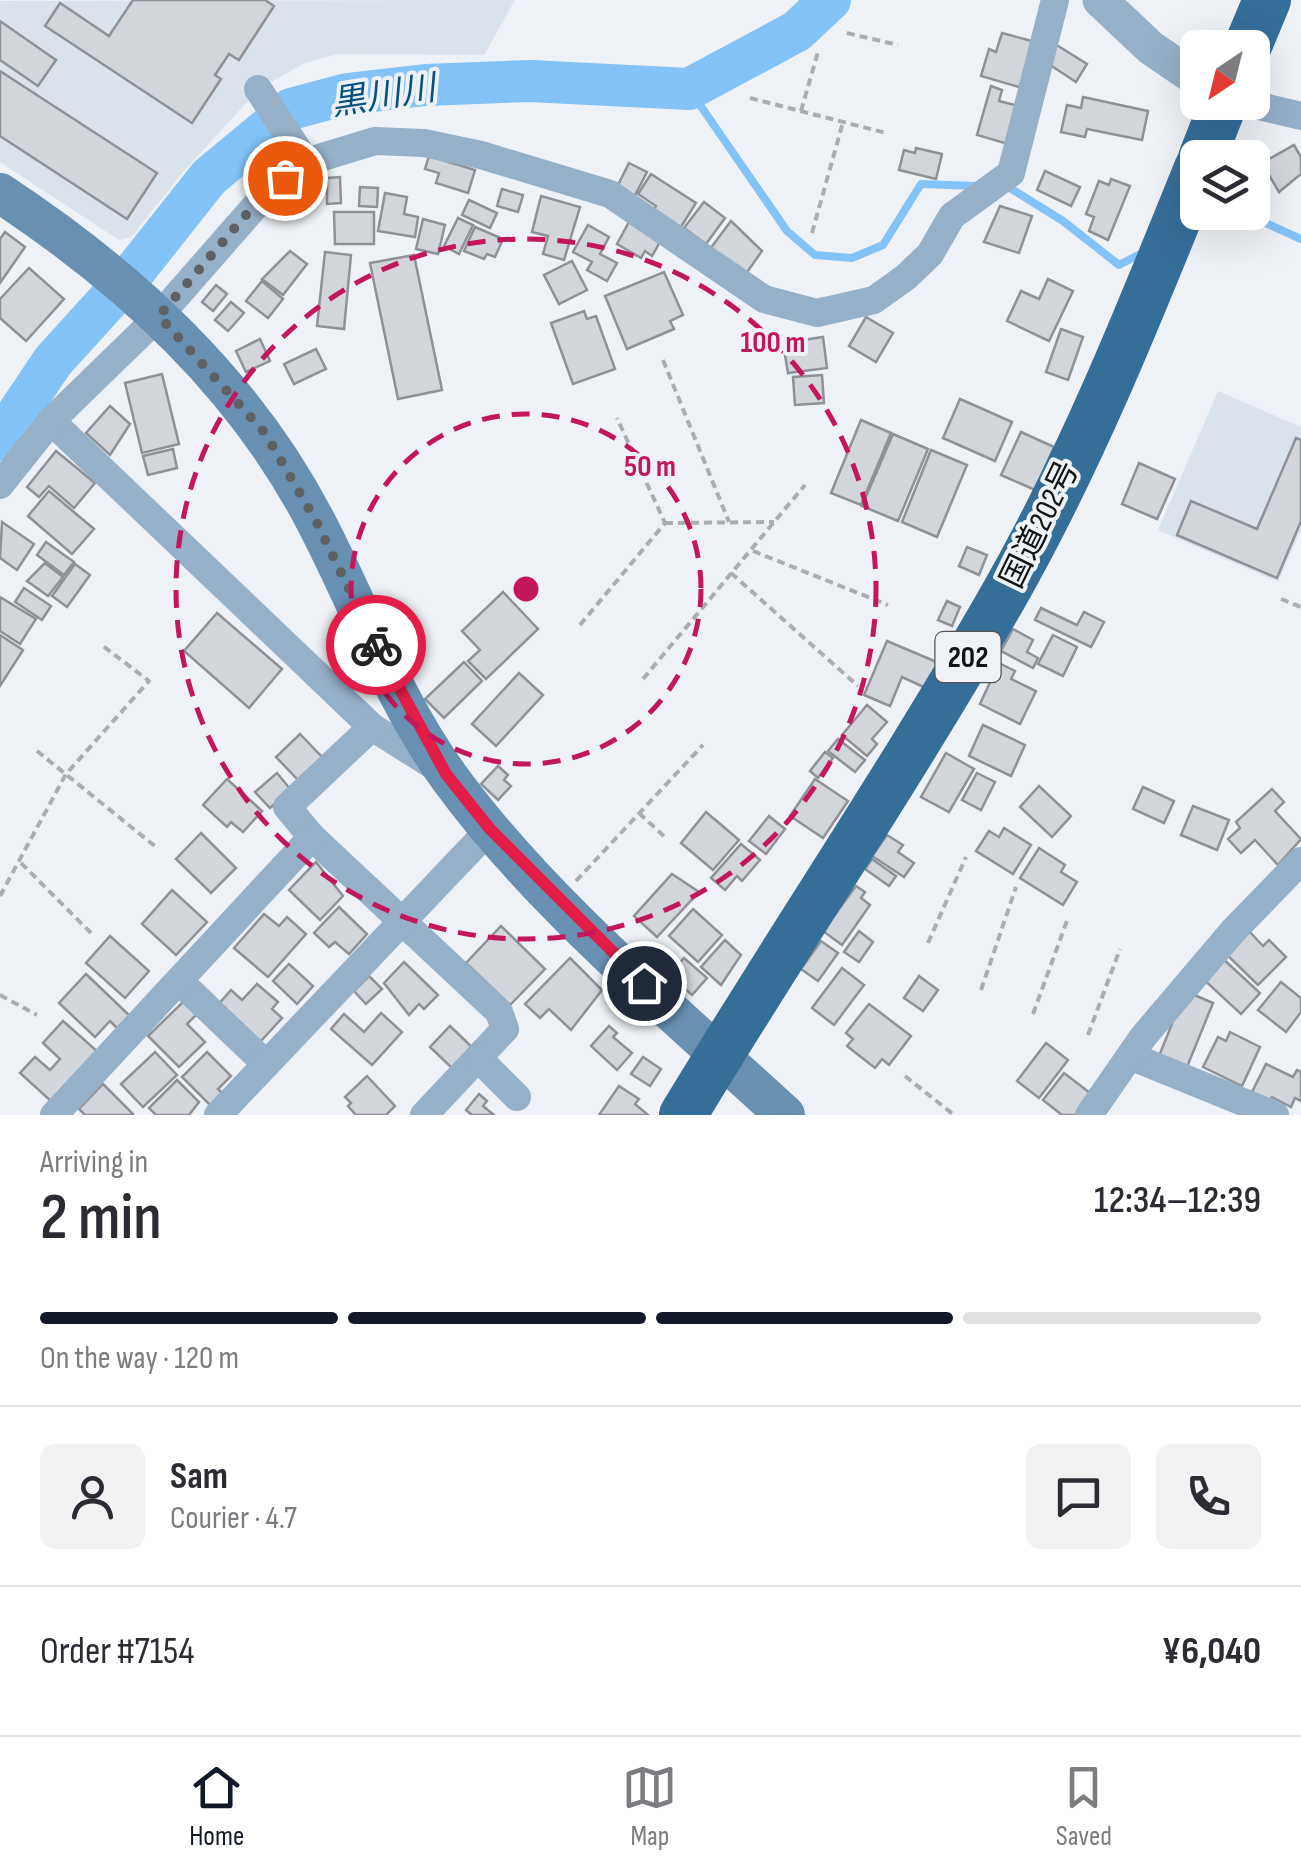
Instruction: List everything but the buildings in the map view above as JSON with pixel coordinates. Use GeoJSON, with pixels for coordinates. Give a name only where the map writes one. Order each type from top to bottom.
{"type":"FeatureCollection","features":[{"type":"Feature","properties":{"kind":"highway"},"geometry":{"type":"LineString","coordinates":[[1254,30],[1267,0]]}},
{"type":"Feature","properties":{"kind":"highway","name":"国道202号"},"geometry":{"type":"LineString","coordinates":[[682,1115],[783,948],[901,771],[1006,592],[1152,284],[1180,213]]}},
{"type":"Feature","properties":{"kind":"main road"},"geometry":{"type":"LineString","coordinates":[[0,193],[96,258],[159,316],[265,433],[316,521],[394,682],[446,774],[545,888],[784,1115]]}},
{"type":"Feature","properties":{"kind":"street"},"geometry":{"type":"LineString","coordinates":[[0,485],[51,421],[159,316],[264,194],[306,162],[375,140],[424,143],[481,155],[610,194],[764,299],[817,313],[874,300],[930,254],[952,216],[1011,173],[1055,0]]}},
{"type":"Feature","properties":{"kind":"street"},"geometry":{"type":"LineString","coordinates":[[1100,0],[1151,48],[1180,68]]}},
{"type":"Feature","properties":{"kind":"street"},"geometry":{"type":"LineString","coordinates":[[258,89],[306,162]]}},
{"type":"Feature","properties":{"kind":"street"},"geometry":{"type":"LineString","coordinates":[[1270,109],[1301,116]]}},
{"type":"Feature","properties":{"kind":"street"},"geometry":{"type":"LineString","coordinates":[[51,421],[372,727],[446,774]]}},
{"type":"Feature","properties":{"kind":"street"},"geometry":{"type":"LineString","coordinates":[[372,727],[286,806],[312,838],[499,1012],[506,1030],[424,1115]]}},
{"type":"Feature","properties":{"kind":"street"},"geometry":{"type":"LineString","coordinates":[[218,1115],[399,920],[490,829]]}},
{"type":"Feature","properties":{"kind":"street"},"geometry":{"type":"LineString","coordinates":[[54,1115],[312,838]]}},
{"type":"Feature","properties":{"kind":"street"},"geometry":{"type":"LineString","coordinates":[[1089,1115],[1130,1056],[1232,931],[1301,861]]}},
{"type":"Feature","properties":{"kind":"street"},"geometry":{"type":"LineString","coordinates":[[179,981],[266,1064]]}},
{"type":"Feature","properties":{"kind":"street"},"geometry":{"type":"LineString","coordinates":[[1130,1056],[1275,1115]]}},
{"type":"Feature","properties":{"kind":"street"},"geometry":{"type":"LineString","coordinates":[[478,1058],[517,1098]]}},
{"type":"Feature","properties":{"kind":"path"},"geometry":{"type":"LineString","coordinates":[[847,33],[898,44]]}},
{"type":"Feature","properties":{"kind":"path"},"geometry":{"type":"LineString","coordinates":[[801,111],[818,52]]}},
{"type":"Feature","properties":{"kind":"path"},"geometry":{"type":"LineString","coordinates":[[750,98],[886,134]]}},
{"type":"Feature","properties":{"kind":"path"},"geometry":{"type":"LineString","coordinates":[[812,233],[843,122]]}},
{"type":"Feature","properties":{"kind":"path"},"geometry":{"type":"LineString","coordinates":[[663,360],[729,522]]}},
{"type":"Feature","properties":{"kind":"path"},"geometry":{"type":"LineString","coordinates":[[616,418],[665,522]]}},
{"type":"Feature","properties":{"kind":"path"},"geometry":{"type":"LineString","coordinates":[[643,679],[805,485]]}},
{"type":"Feature","properties":{"kind":"path"},"geometry":{"type":"LineString","coordinates":[[665,522],[774,522]]}},
{"type":"Feature","properties":{"kind":"path"},"geometry":{"type":"LineString","coordinates":[[580,624],[665,522]]}},
{"type":"Feature","properties":{"kind":"path"},"geometry":{"type":"LineString","coordinates":[[751,550],[888,605]]}},
{"type":"Feature","properties":{"kind":"path"},"geometry":{"type":"LineString","coordinates":[[731,574],[858,686]]}},
{"type":"Feature","properties":{"kind":"path"},"geometry":{"type":"LineString","coordinates":[[1281,598],[1301,607]]}},
{"type":"Feature","properties":{"kind":"path"},"geometry":{"type":"LineString","coordinates":[[0,896],[66,774],[149,681],[102,646]]}},
{"type":"Feature","properties":{"kind":"path"},"geometry":{"type":"LineString","coordinates":[[575,882],[703,745]]}},
{"type":"Feature","properties":{"kind":"path"},"geometry":{"type":"LineString","coordinates":[[38,752],[156,847]]}},
{"type":"Feature","properties":{"kind":"path"},"geometry":{"type":"LineString","coordinates":[[640,813],[667,839]]}},
{"type":"Feature","properties":{"kind":"path"},"geometry":{"type":"LineString","coordinates":[[928,943],[966,857]]}},
{"type":"Feature","properties":{"kind":"path"},"geometry":{"type":"LineString","coordinates":[[20,862],[92,934]]}},
{"type":"Feature","properties":{"kind":"path"},"geometry":{"type":"LineString","coordinates":[[981,990],[1016,887]]}},
{"type":"Feature","properties":{"kind":"path"},"geometry":{"type":"LineString","coordinates":[[1033,1014],[1068,918]]}},
{"type":"Feature","properties":{"kind":"path"},"geometry":{"type":"LineString","coordinates":[[1088,1036],[1120,949]]}},
{"type":"Feature","properties":{"kind":"path"},"geometry":{"type":"LineString","coordinates":[[0,995],[37,1015]]}},
{"type":"Feature","properties":{"kind":"path"},"geometry":{"type":"LineString","coordinates":[[904,1076],[954,1115]]}},
{"type":"Feature","properties":{"kind":"shaded area"},"geometry":{"type":"Polygon","coordinates":[[[515,0],[484,55],[338,54],[305,63],[259,89],[184,171],[131,237],[119,240],[0,162],[0,1],[515,0]]]}},
{"type":"Feature","properties":{"kind":"shaded area"},"geometry":{"type":"Polygon","coordinates":[[[1218,391],[1301,427],[1301,530],[1278,582],[1158,530],[1218,391]]]}},
{"type":"Feature","properties":{"kind":"waterway","name":"黒川川"},"geometry":{"type":"LineString","coordinates":[[0,440],[53,361],[133,273],[209,177],[291,109],[347,94],[425,85],[530,81],[689,89],[797,31],[830,0]]}},
{"type":"Feature","properties":{"kind":"waterway"},"geometry":{"type":"LineString","coordinates":[[689,89],[787,231],[815,255],[852,258],[883,245],[921,184],[976,186]]}},
{"type":"Feature","properties":{"kind":"waterway"},"geometry":{"type":"LineString","coordinates":[[1005,185],[1063,221],[1119,265],[1146,251]]}},
{"type":"Feature","properties":{"kind":"waterway"},"geometry":{"type":"LineString","coordinates":[[1270,225],[1301,239]]}},
{"type":"Feature","properties":{"kind":"way so far"},"geometry":{"type":"LineString","coordinates":[[285,178],[264,194],[159,316],[265,433],[316,521],[376,645]]}},
{"type":"Feature","properties":{"kind":"route"},"geometry":{"type":"LineString","coordinates":[[376,645],[446,774],[545,888],[644,983]]}}]}
